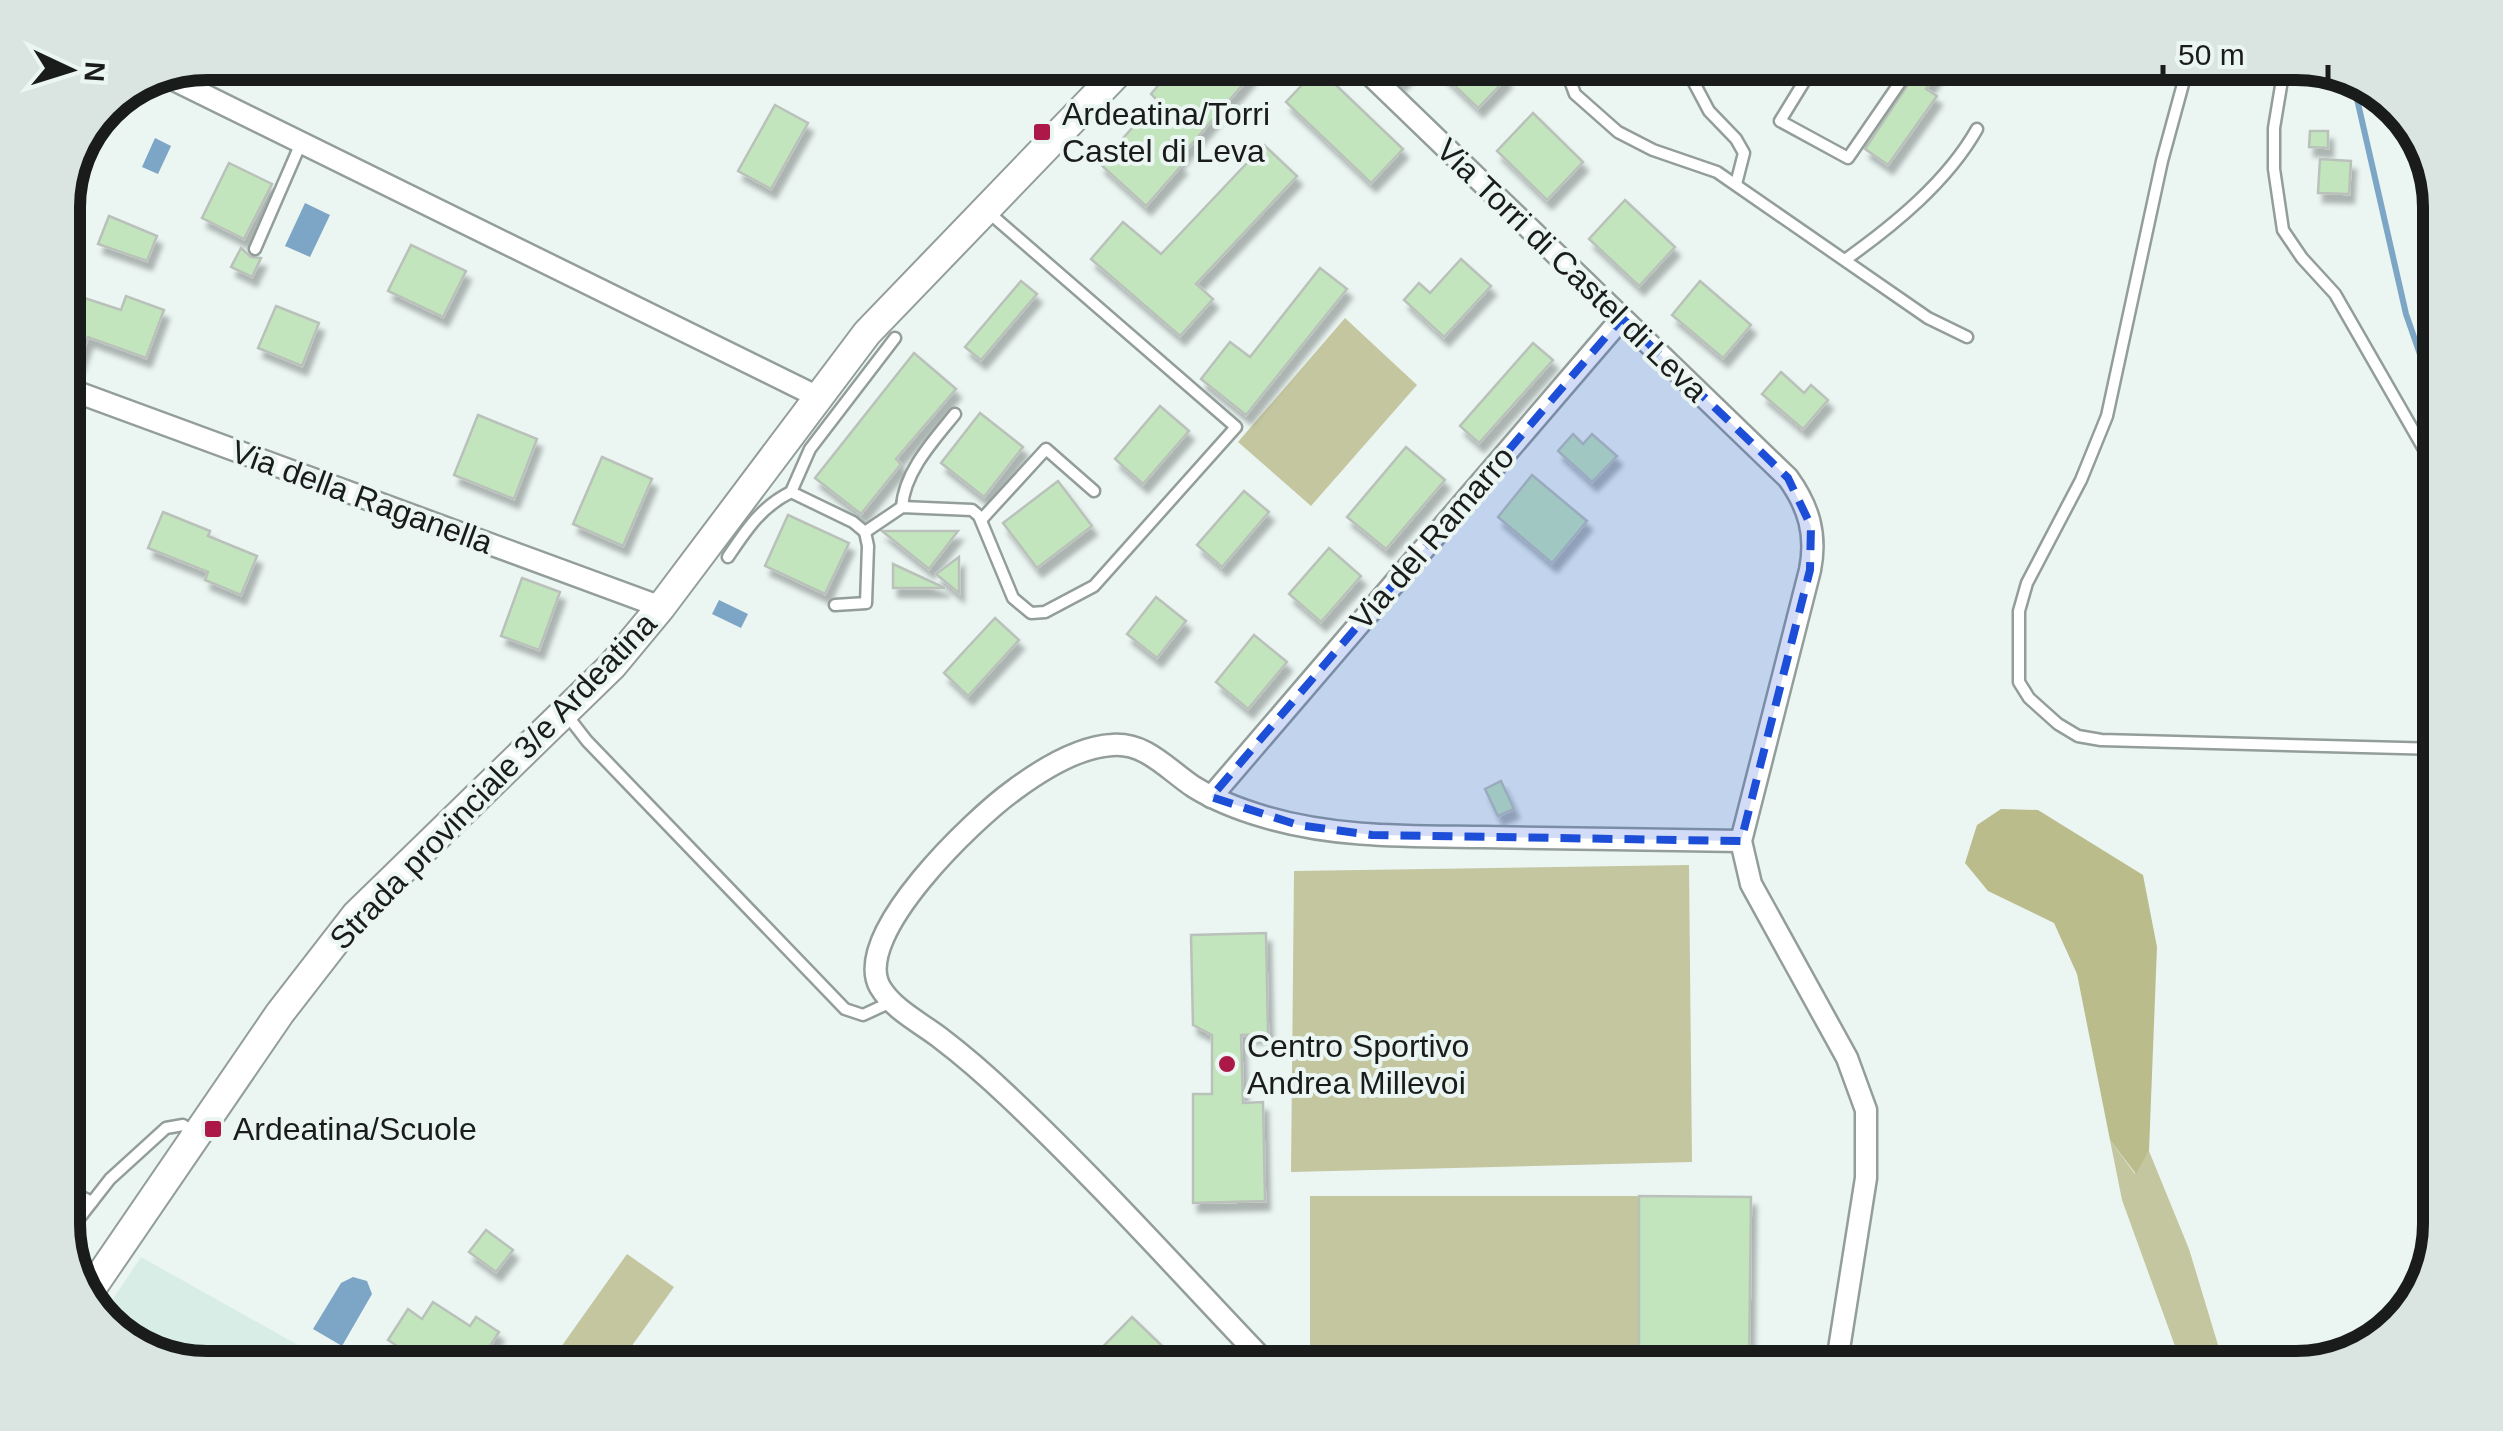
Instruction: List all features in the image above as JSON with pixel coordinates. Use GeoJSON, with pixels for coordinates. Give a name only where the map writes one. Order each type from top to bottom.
{"type":"FeatureCollection","features":[{"type":"Feature","properties":{"kind":"main road","name":"Strada provinciale 3/e Ardeatina"},"geometry":{"type":"LineString","coordinates":[[95,1283],[280,1013],[356,915],[612,666],[661,607],[867,333],[1111,80]]}},
{"type":"Feature","properties":{"kind":"street","name":"Via Torri di Castel di Leva"},"geometry":{"type":"LineString","coordinates":[[1377,80],[1788,478],[1808,515],[1812,557],[1741,841]]}},
{"type":"Feature","properties":{"kind":"street"},"geometry":{"type":"LineString","coordinates":[[181,83],[818,397]]}},
{"type":"Feature","properties":{"kind":"street","name":"Via del Ramarro"},"geometry":{"type":"LineString","coordinates":[[1211,797],[1622,318]]}},
{"type":"Feature","properties":{"kind":"street","name":"Via della Raganella"},"geometry":{"type":"LineString","coordinates":[[80,392],[661,607]]}},
{"type":"Feature","properties":{"kind":"street"},"geometry":{"type":"LineString","coordinates":[[1255,1351],[1034,1121],[962,1055],[891,1002],[877,979],[874,962],[903,906],[966,830],[1038,774],[1092,748],[1123,745],[1152,756],[1211,797],[1283,822],[1372,835],[1741,841],[1751,884],[1848,1058],[1866,1110],[1866,1178],[1839,1351]]}},
{"type":"Feature","properties":{"kind":"lane"},"geometry":{"type":"LineString","coordinates":[[1569,80],[1574,94],[1618,132],[1653,150],[1717,172],[1928,318],[1967,337]]}},
{"type":"Feature","properties":{"kind":"lane"},"geometry":{"type":"LineString","coordinates":[[1693,80],[1709,111],[1744,153],[1736,184]]}},
{"type":"Feature","properties":{"kind":"lane"},"geometry":{"type":"LineString","coordinates":[[1805,80],[1780,121],[1848,158],[1902,80]]}},
{"type":"Feature","properties":{"kind":"lane"},"geometry":{"type":"LineString","coordinates":[[2185,80],[2162,162],[2107,416],[2081,480],[2027,583],[2019,612],[2019,682],[2029,698],[2058,724],[2078,736],[2101,740],[2423,748]]}},
{"type":"Feature","properties":{"kind":"lane"},"geometry":{"type":"LineString","coordinates":[[2283,80],[2274,128],[2274,169],[2283,230],[2334,294],[2423,448]]}},
{"type":"Feature","properties":{"kind":"lane"},"geometry":{"type":"LineString","coordinates":[[1845,260],[1952,167],[1977,129]]}},
{"type":"Feature","properties":{"kind":"lane"},"geometry":{"type":"LineString","coordinates":[[256,249],[301,142]]}},
{"type":"Feature","properties":{"kind":"lane"},"geometry":{"type":"LineString","coordinates":[[865,532],[902,507],[972,510],[981,520],[1013,598],[1026,611],[1046,612],[1094,586],[1236,428],[1115,332],[986,210]]}},
{"type":"Feature","properties":{"kind":"lane"},"geometry":{"type":"LineString","coordinates":[[728,556],[758,514],[791,492],[810,448],[896,338]]}},
{"type":"Feature","properties":{"kind":"lane"},"geometry":{"type":"LineString","coordinates":[[902,507],[915,469],[955,414]]}},
{"type":"Feature","properties":{"kind":"lane"},"geometry":{"type":"LineString","coordinates":[[981,520],[1046,449],[1094,491]]}},
{"type":"Feature","properties":{"kind":"lane"},"geometry":{"type":"LineString","coordinates":[[791,492],[853,522],[865,532],[866,603],[835,606]]}},
{"type":"Feature","properties":{"kind":"lane"},"geometry":{"type":"LineString","coordinates":[[566,713],[587,741],[845,1010],[870,1014],[891,1002]]}},
{"type":"Feature","properties":{"kind":"lane"},"geometry":{"type":"LineString","coordinates":[[80,1217],[110,1179],[166,1128],[184,1125],[196,1134]]}},
{"type":"Feature","properties":{"kind":"lane"},"geometry":{"type":"LineString","coordinates":[[80,1196],[92,1202]]}},
{"type":"Feature","properties":{"kind":"highlighted area"},"geometry":{"type":"Polygon","coordinates":[[[1622,318],[1788,478],[1811,526],[1810,570],[1741,841],[1372,835],[1298,825],[1211,797],[1241,758],[1622,318]]]}},
{"type":"Feature","properties":{"kind":"shaded area"},"geometry":{"type":"Polygon","coordinates":[[[141,1257],[309,1351],[207,1351],[174,1347],[130,1325],[109,1305],[141,1257]]]}},
{"type":"Feature","properties":{"kind":"green space"},"geometry":{"type":"Polygon","coordinates":[[[1345,318],[1417,385],[1311,506],[1238,442],[1345,318]]]}},
{"type":"Feature","properties":{"kind":"green space"},"geometry":{"type":"Polygon","coordinates":[[[2001,809],[2038,810],[2143,875],[2157,947],[2149,1151],[2136,1174],[2110,1140],[2077,974],[2054,923],[1988,891],[1965,863],[1977,825],[2001,809]]]}},
{"type":"Feature","properties":{"kind":"green space"},"geometry":{"type":"Polygon","coordinates":[[[1689,865],[1692,1162],[1291,1172],[1294,871],[1689,865]]]}},
{"type":"Feature","properties":{"kind":"green space"},"geometry":{"type":"Polygon","coordinates":[[[2110,1140],[2135,1174],[2149,1151],[2189,1249],[2220,1351],[2177,1351],[2122,1200],[2110,1140]]]}},
{"type":"Feature","properties":{"kind":"green space"},"geometry":{"type":"Polygon","coordinates":[[[1310,1196],[1639,1196],[1639,1351],[1310,1351],[1310,1196]]]}},
{"type":"Feature","properties":{"kind":"green space"},"geometry":{"type":"Polygon","coordinates":[[[627,1254],[674,1287],[628,1351],[558,1351],[627,1254]]]}},
{"type":"Feature","properties":{"kind":"water"},"geometry":{"type":"Polygon","coordinates":[[[155,138],[171,146],[158,174],[142,167],[155,138]]]}},
{"type":"Feature","properties":{"kind":"water"},"geometry":{"type":"Polygon","coordinates":[[[305,203],[330,215],[310,257],[285,246],[305,203]]]}},
{"type":"Feature","properties":{"kind":"water"},"geometry":{"type":"Polygon","coordinates":[[[719,600],[748,614],[741,628],[712,614],[719,600]]]}},
{"type":"Feature","properties":{"kind":"water"},"geometry":{"type":"Polygon","coordinates":[[[353,1277],[367,1281],[372,1294],[342,1346],[313,1329],[341,1283],[353,1277]]]}},
{"type":"Feature","properties":{"kind":"building"},"geometry":{"type":"Polygon","coordinates":[[[1163,80],[1247,80],[1177,161],[1182,165],[1146,206],[1100,164],[1157,100],[1151,94],[1163,80]]]}},
{"type":"Feature","properties":{"kind":"building"},"geometry":{"type":"Polygon","coordinates":[[[1307,80],[1331,80],[1403,149],[1371,183],[1286,102],[1307,80]]]}},
{"type":"Feature","properties":{"kind":"building"},"geometry":{"type":"Polygon","coordinates":[[[1449,80],[1505,80],[1478,108],[1449,80]]]}},
{"type":"Feature","properties":{"kind":"building"},"geometry":{"type":"Polygon","coordinates":[[[1911,80],[1932,80],[1926,89],[1937,96],[1888,165],[1865,149],[1911,80]]]}},
{"type":"Feature","properties":{"kind":"building"},"geometry":{"type":"Polygon","coordinates":[[[775,105],[808,123],[771,189],[738,171],[775,105]]]}},
{"type":"Feature","properties":{"kind":"building"},"geometry":{"type":"Polygon","coordinates":[[[1533,113],[1583,162],[1547,200],[1497,151],[1533,113]]]}},
{"type":"Feature","properties":{"kind":"building"},"geometry":{"type":"Polygon","coordinates":[[[2310,131],[2328,131],[2328,148],[2309,147],[2310,131]]]}},
{"type":"Feature","properties":{"kind":"building"},"geometry":{"type":"Polygon","coordinates":[[[1264,145],[1297,176],[1196,284],[1213,299],[1180,336],[1091,259],[1123,222],[1161,254],[1264,145]]]}},
{"type":"Feature","properties":{"kind":"building"},"geometry":{"type":"Polygon","coordinates":[[[2320,159],[2351,161],[2349,194],[2318,193],[2320,159]]]}},
{"type":"Feature","properties":{"kind":"building"},"geometry":{"type":"Polygon","coordinates":[[[229,163],[272,184],[244,239],[202,218],[229,163]]]}},
{"type":"Feature","properties":{"kind":"building"},"geometry":{"type":"Polygon","coordinates":[[[1625,200],[1675,247],[1639,286],[1589,239],[1625,200]]]}},
{"type":"Feature","properties":{"kind":"building"},"geometry":{"type":"Polygon","coordinates":[[[109,216],[157,236],[147,261],[98,244],[109,216]]]}},
{"type":"Feature","properties":{"kind":"building"},"geometry":{"type":"Polygon","coordinates":[[[411,245],[466,271],[443,317],[388,291],[411,245]]]}},
{"type":"Feature","properties":{"kind":"building"},"geometry":{"type":"Polygon","coordinates":[[[241,248],[251,257],[261,258],[252,277],[231,267],[241,248]]]}},
{"type":"Feature","properties":{"kind":"building"},"geometry":{"type":"Polygon","coordinates":[[[1461,259],[1491,286],[1444,337],[1404,300],[1419,283],[1430,293],[1461,259]]]}},
{"type":"Feature","properties":{"kind":"building"},"geometry":{"type":"Polygon","coordinates":[[[1320,268],[1347,289],[1246,415],[1201,379],[1230,342],[1250,357],[1320,268]]]}},
{"type":"Feature","properties":{"kind":"building"},"geometry":{"type":"Polygon","coordinates":[[[1021,281],[1037,294],[981,360],[965,347],[1021,281]]]}},
{"type":"Feature","properties":{"kind":"building"},"geometry":{"type":"Polygon","coordinates":[[[1700,281],[1751,325],[1723,358],[1672,315],[1700,281]]]}},
{"type":"Feature","properties":{"kind":"building"},"geometry":{"type":"Polygon","coordinates":[[[126,296],[164,310],[146,358],[88,337],[80,359],[80,297],[121,310],[126,296]]]}},
{"type":"Feature","properties":{"kind":"building"},"geometry":{"type":"Polygon","coordinates":[[[276,306],[319,323],[302,366],[258,348],[276,306]]]}},
{"type":"Feature","properties":{"kind":"building"},"geometry":{"type":"Polygon","coordinates":[[[1533,343],[1553,360],[1479,443],[1460,426],[1533,343]]]}},
{"type":"Feature","properties":{"kind":"building"},"geometry":{"type":"Polygon","coordinates":[[[914,353],[956,389],[896,459],[901,464],[861,514],[815,478],[914,353]]]}},
{"type":"Feature","properties":{"kind":"building"},"geometry":{"type":"Polygon","coordinates":[[[1781,372],[1804,393],[1811,385],[1828,400],[1803,429],[1762,394],[1781,372]]]}},
{"type":"Feature","properties":{"kind":"building"},"geometry":{"type":"Polygon","coordinates":[[[1160,406],[1189,431],[1143,484],[1115,459],[1160,406]]]}},
{"type":"Feature","properties":{"kind":"building"},"geometry":{"type":"Polygon","coordinates":[[[980,413],[1023,447],[984,497],[941,463],[980,413]]]}},
{"type":"Feature","properties":{"kind":"building"},"geometry":{"type":"Polygon","coordinates":[[[478,415],[537,439],[514,499],[454,475],[478,415]]]}},
{"type":"Feature","properties":{"kind":"building"},"geometry":{"type":"Polygon","coordinates":[[[1573,434],[1583,444],[1592,434],[1617,456],[1592,482],[1558,451],[1573,434]]]}},
{"type":"Feature","properties":{"kind":"building"},"geometry":{"type":"Polygon","coordinates":[[[1406,447],[1445,480],[1386,549],[1347,517],[1406,447]]]}},
{"type":"Feature","properties":{"kind":"building"},"geometry":{"type":"Polygon","coordinates":[[[602,457],[652,479],[623,546],[573,524],[602,457]]]}},
{"type":"Feature","properties":{"kind":"building"},"geometry":{"type":"Polygon","coordinates":[[[1532,475],[1587,521],[1552,563],[1498,517],[1532,475]]]}},
{"type":"Feature","properties":{"kind":"building"},"geometry":{"type":"Polygon","coordinates":[[[1058,481],[1092,526],[1037,568],[1003,523],[1058,481]]]}},
{"type":"Feature","properties":{"kind":"building"},"geometry":{"type":"Polygon","coordinates":[[[1244,491],[1269,512],[1222,567],[1197,545],[1244,491]]]}},
{"type":"Feature","properties":{"kind":"building"},"geometry":{"type":"Polygon","coordinates":[[[163,512],[257,556],[241,595],[205,580],[208,572],[148,548],[163,512]]]}},
{"type":"Feature","properties":{"kind":"building"},"geometry":{"type":"Polygon","coordinates":[[[788,515],[849,543],[825,594],[765,566],[788,515]]]}},
{"type":"Feature","properties":{"kind":"building"},"geometry":{"type":"Polygon","coordinates":[[[882,531],[958,531],[929,569],[882,531]]]}},
{"type":"Feature","properties":{"kind":"building"},"geometry":{"type":"Polygon","coordinates":[[[1329,548],[1361,576],[1321,622],[1289,594],[1329,548]]]}},
{"type":"Feature","properties":{"kind":"building"},"geometry":{"type":"Polygon","coordinates":[[[959,557],[959,593],[936,574],[959,557]]]}},
{"type":"Feature","properties":{"kind":"building"},"geometry":{"type":"Polygon","coordinates":[[[893,564],[945,588],[893,588],[893,564]]]}},
{"type":"Feature","properties":{"kind":"building"},"geometry":{"type":"Polygon","coordinates":[[[522,578],[560,592],[539,650],[501,636],[522,578]]]}},
{"type":"Feature","properties":{"kind":"building"},"geometry":{"type":"Polygon","coordinates":[[[1156,597],[1186,621],[1157,658],[1127,634],[1156,597]]]}},
{"type":"Feature","properties":{"kind":"building"},"geometry":{"type":"Polygon","coordinates":[[[995,618],[1019,640],[968,696],[944,673],[995,618]]]}},
{"type":"Feature","properties":{"kind":"building"},"geometry":{"type":"Polygon","coordinates":[[[1254,635],[1287,662],[1248,709],[1216,682],[1254,635]]]}},
{"type":"Feature","properties":{"kind":"building"},"geometry":{"type":"Polygon","coordinates":[[[1501,781],[1514,809],[1498,816],[1485,789],[1501,781]]]}},
{"type":"Feature","properties":{"kind":"building","name":"Centro Sportivo Andrea Millevoi"},"geometry":{"type":"Polygon","coordinates":[[[1266,933],[1268,1034],[1241,1035],[1243,1103],[1263,1102],[1265,1201],[1193,1203],[1193,1094],[1212,1094],[1212,1035],[1193,1025],[1191,935],[1266,933]]]}},
{"type":"Feature","properties":{"kind":"building"},"geometry":{"type":"Polygon","coordinates":[[[1639,1196],[1751,1197],[1749,1351],[1639,1351],[1639,1196]]]}},
{"type":"Feature","properties":{"kind":"building"},"geometry":{"type":"Polygon","coordinates":[[[486,1230],[513,1250],[496,1272],[469,1252],[486,1230]]]}},
{"type":"Feature","properties":{"kind":"building"},"geometry":{"type":"Polygon","coordinates":[[[433,1302],[470,1326],[476,1317],[499,1332],[487,1351],[405,1351],[388,1340],[408,1309],[422,1319],[433,1302]]]}},
{"type":"Feature","properties":{"kind":"building"},"geometry":{"type":"Polygon","coordinates":[[[1132,1317],[1167,1351],[1099,1351],[1132,1317]]]}},
{"type":"Feature","properties":{"kind":"waterway"},"geometry":{"type":"LineString","coordinates":[[2356,96],[2406,314],[2423,362]]}},
{"type":"Feature","properties":{"kind":"place","name":"Ardeatina/Torri Castel di Leva"},"geometry":{"type":"Point","coordinates":[1042,132]}},
{"type":"Feature","properties":{"kind":"place","name":"Centro Sportivo Andrea Millevoi"},"geometry":{"type":"Point","coordinates":[1227,1064]}},
{"type":"Feature","properties":{"kind":"place","name":"Ardeatina/Scuole"},"geometry":{"type":"Point","coordinates":[213,1129]}}]}
